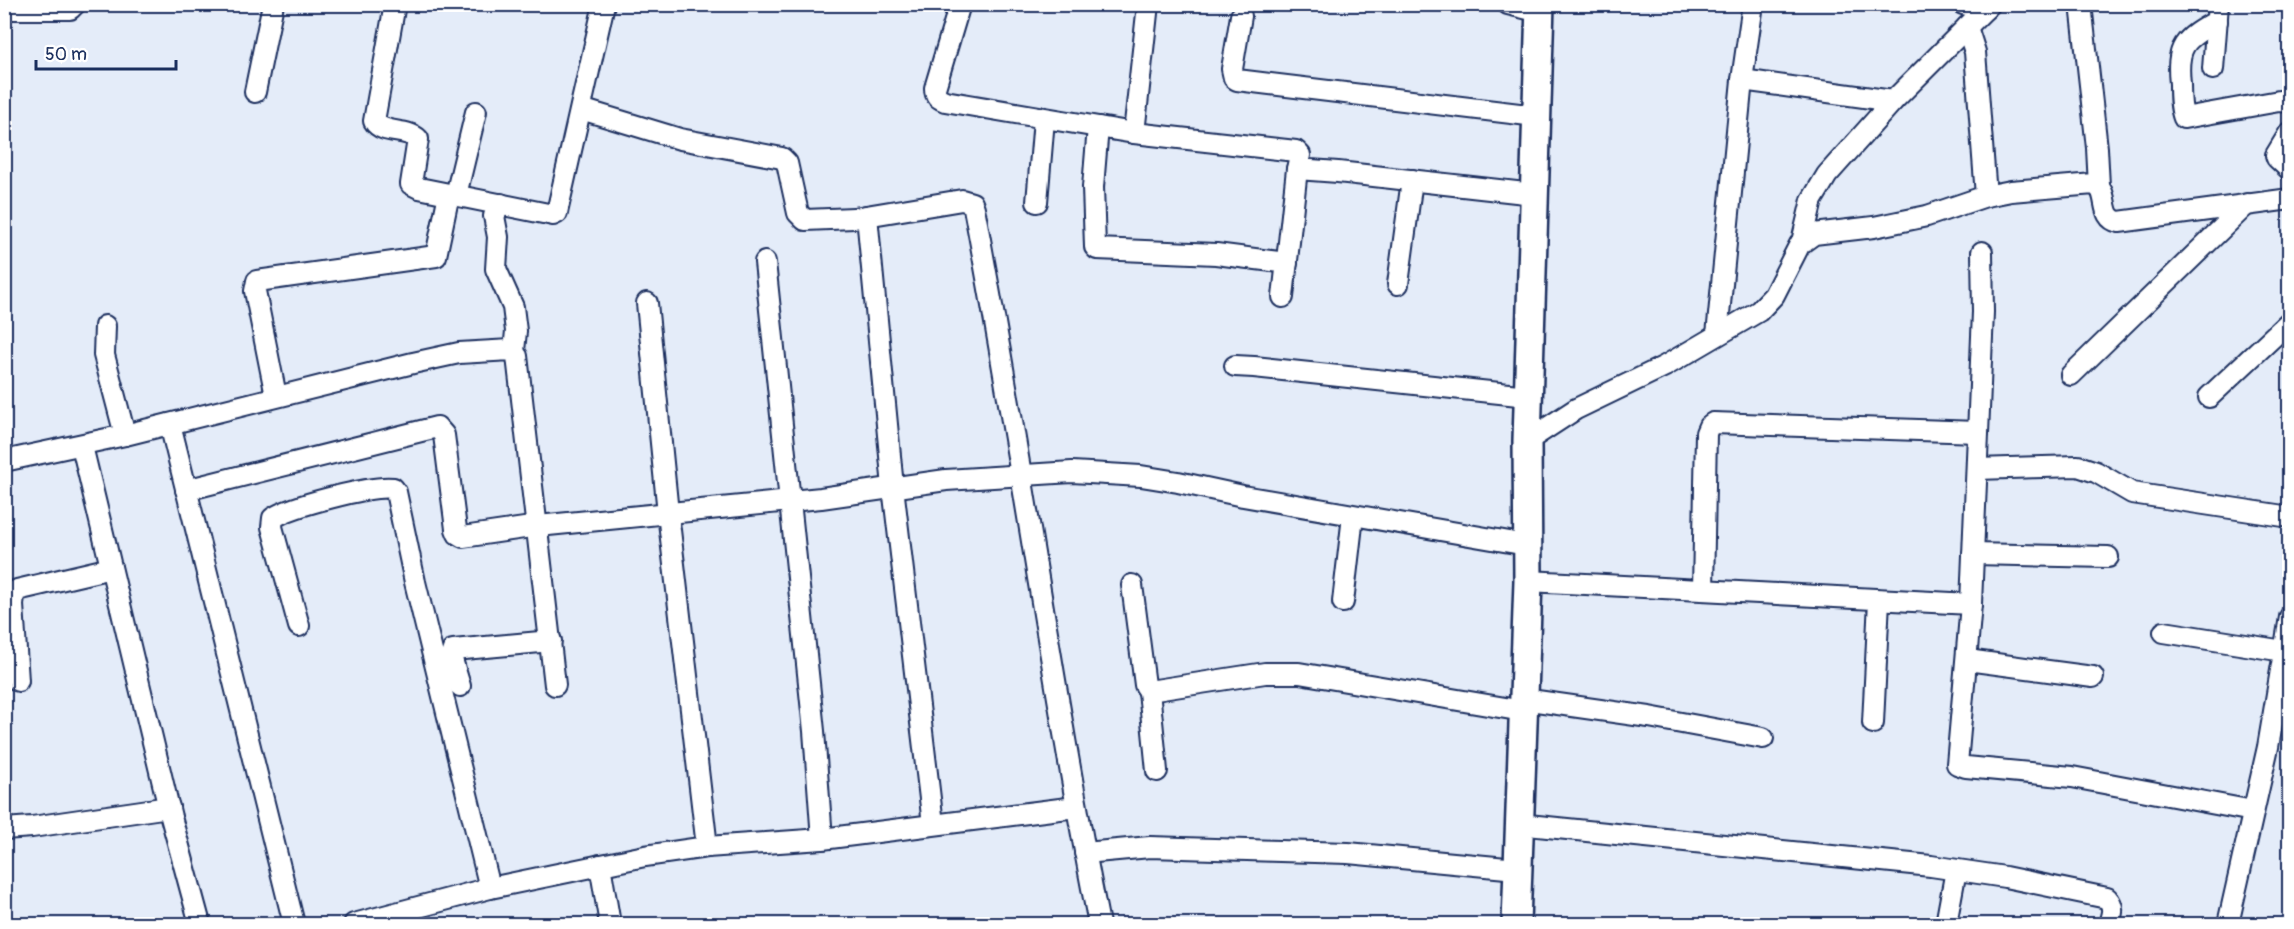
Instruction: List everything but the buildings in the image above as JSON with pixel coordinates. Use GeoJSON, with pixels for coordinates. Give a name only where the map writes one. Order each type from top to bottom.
{"type":"FeatureCollection","features":[{"type":"Feature","properties":{"kind":"street"},"geometry":{"type":"LineString","coordinates":[[4,9],[70,9],[75,4]]}},
{"type":"Feature","properties":{"kind":"street"},"geometry":{"type":"LineString","coordinates":[[255,92],[273,4]]}},
{"type":"Feature","properties":{"kind":"street"},"geometry":{"type":"LineString","coordinates":[[395,4],[374,121],[378,126],[412,135],[418,139],[411,184],[553,215],[557,213],[604,4]]}},
{"type":"Feature","properties":{"kind":"street"},"geometry":{"type":"LineString","coordinates":[[960,4],[937,81],[935,94],[939,99],[1134,133],[1296,151],[1300,155],[1284,297]]}},
{"type":"Feature","properties":{"kind":"street"},"geometry":{"type":"LineString","coordinates":[[1134,133],[1148,4]]}},
{"type":"Feature","properties":{"kind":"street"},"geometry":{"type":"LineString","coordinates":[[1717,335],[1742,80],[1753,4]]}},
{"type":"Feature","properties":{"kind":"street"},"geometry":{"type":"LineString","coordinates":[[1963,4],[1987,7]]}},
{"type":"Feature","properties":{"kind":"street"},"geometry":{"type":"LineString","coordinates":[[2081,4],[2099,186],[2108,216],[2113,221],[2289,199]]}},
{"type":"Feature","properties":{"kind":"street"},"geometry":{"type":"LineString","coordinates":[[1527,441],[1576,409],[1665,366],[1759,311],[1770,302],[1802,242],[1809,209],[1817,190],[1893,101],[1987,7]]}},
{"type":"Feature","properties":{"kind":"street"},"geometry":{"type":"LineString","coordinates":[[1516,924],[1504,868],[1518,824],[1514,706],[1528,581],[1515,543],[1527,441],[1517,395],[1529,8]]}},
{"type":"Feature","properties":{"kind":"street"},"geometry":{"type":"LineString","coordinates":[[2213,69],[2218,13]]}},
{"type":"Feature","properties":{"kind":"street"},"geometry":{"type":"LineString","coordinates":[[2218,13],[2188,38],[2180,53],[2178,69],[2184,118],[2279,101],[2289,102]]}},
{"type":"Feature","properties":{"kind":"street"},"geometry":{"type":"LineString","coordinates":[[1241,16],[1232,69],[1234,78],[1237,80],[1526,115]]}},
{"type":"Feature","properties":{"kind":"street"},"geometry":{"type":"LineString","coordinates":[[1967,27],[1975,52],[1986,196]]}},
{"type":"Feature","properties":{"kind":"street"},"geometry":{"type":"LineString","coordinates":[[1742,80],[1893,101]]}},
{"type":"Feature","properties":{"kind":"street"},"geometry":{"type":"LineString","coordinates":[[581,109],[680,139],[782,158],[787,163],[798,213],[805,220],[867,216],[962,200],[972,203],[1003,357],[1076,807],[1099,924]]}},
{"type":"Feature","properties":{"kind":"street"},"geometry":{"type":"LineString","coordinates":[[276,396],[255,291],[257,281],[436,256],[476,112]]}},
{"type":"Feature","properties":{"kind":"street"},"geometry":{"type":"LineString","coordinates":[[1037,202],[1044,119]]}},
{"type":"Feature","properties":{"kind":"street"},"geometry":{"type":"LineString","coordinates":[[1098,127],[1093,187],[1095,247],[1097,249],[1216,255],[1287,263]]}},
{"type":"Feature","properties":{"kind":"street"},"geometry":{"type":"LineString","coordinates":[[2289,132],[2276,155],[2277,159],[2289,170]]}},
{"type":"Feature","properties":{"kind":"street"},"geometry":{"type":"LineString","coordinates":[[1297,169],[1525,193]]}},
{"type":"Feature","properties":{"kind":"street"},"geometry":{"type":"LineString","coordinates":[[1398,284],[1412,180]]}},
{"type":"Feature","properties":{"kind":"street"},"geometry":{"type":"LineString","coordinates":[[1802,242],[1814,234],[1874,227],[1927,216],[1986,196],[2032,188],[2084,184],[2099,186]]}},
{"type":"Feature","properties":{"kind":"street"},"geometry":{"type":"LineString","coordinates":[[501,204],[494,216],[498,237],[496,269],[513,307],[516,331],[514,351],[517,356],[538,526],[555,685]]}},
{"type":"Feature","properties":{"kind":"street"},"geometry":{"type":"LineString","coordinates":[[2071,375],[2247,204]]}},
{"type":"Feature","properties":{"kind":"street"},"geometry":{"type":"LineString","coordinates":[[867,216],[892,487],[933,824]]}},
{"type":"Feature","properties":{"kind":"street"},"geometry":{"type":"LineString","coordinates":[[1982,252],[1983,312],[1971,603],[1956,759],[1960,766],[2072,777],[2253,811]]}},
{"type":"Feature","properties":{"kind":"street"},"geometry":{"type":"LineString","coordinates":[[765,262],[814,731],[822,839]]}},
{"type":"Feature","properties":{"kind":"street"},"geometry":{"type":"LineString","coordinates":[[646,303],[707,847]]}},
{"type":"Feature","properties":{"kind":"street"},"geometry":{"type":"LineString","coordinates":[[2209,397],[2289,321]]}},
{"type":"Feature","properties":{"kind":"street"},"geometry":{"type":"LineString","coordinates":[[105,326],[104,355],[125,435]]}},
{"type":"Feature","properties":{"kind":"street"},"geometry":{"type":"LineString","coordinates":[[4,461],[82,446],[350,377],[459,353],[504,349],[514,351]]}},
{"type":"Feature","properties":{"kind":"street"},"geometry":{"type":"LineString","coordinates":[[1235,366],[1517,395]]}},
{"type":"Feature","properties":{"kind":"street"},"geometry":{"type":"LineString","coordinates":[[1703,590],[1706,433],[1713,423],[1978,432]]}},
{"type":"Feature","properties":{"kind":"street"},"geometry":{"type":"LineString","coordinates":[[170,424],[294,924]]}},
{"type":"Feature","properties":{"kind":"street"},"geometry":{"type":"LineString","coordinates":[[186,490],[437,427],[444,435],[458,534],[463,537],[538,526],[821,498],[892,487],[1072,472],[1141,476],[1353,516],[1515,543]]}},
{"type":"Feature","properties":{"kind":"street"},"geometry":{"type":"LineString","coordinates":[[82,446],[169,807],[200,924]]}},
{"type":"Feature","properties":{"kind":"street"},"geometry":{"type":"LineString","coordinates":[[1977,469],[2078,466],[2096,472],[2132,493],[2289,517]]}},
{"type":"Feature","properties":{"kind":"street"},"geometry":{"type":"LineString","coordinates":[[299,626],[272,527],[273,518],[326,500],[372,489],[393,488],[396,492],[490,888]]}},
{"type":"Feature","properties":{"kind":"street"},"geometry":{"type":"LineString","coordinates":[[1343,602],[1353,516]]}},
{"type":"Feature","properties":{"kind":"street"},"geometry":{"type":"LineString","coordinates":[[1973,554],[2108,557]]}},
{"type":"Feature","properties":{"kind":"street"},"geometry":{"type":"LineString","coordinates":[[18,681],[13,605],[17,590],[111,568]]}},
{"type":"Feature","properties":{"kind":"street"},"geometry":{"type":"LineString","coordinates":[[1528,581],[1971,603]]}},
{"type":"Feature","properties":{"kind":"street"},"geometry":{"type":"LineString","coordinates":[[1132,585],[1145,685],[1149,690],[1157,771]]}},
{"type":"Feature","properties":{"kind":"street"},"geometry":{"type":"LineString","coordinates":[[1874,723],[1880,600]]}},
{"type":"Feature","properties":{"kind":"street"},"geometry":{"type":"LineString","coordinates":[[2228,924],[2287,652],[2289,617]]}},
{"type":"Feature","properties":{"kind":"street"},"geometry":{"type":"LineString","coordinates":[[2164,632],[2287,652]]}},
{"type":"Feature","properties":{"kind":"street"},"geometry":{"type":"LineString","coordinates":[[460,686],[451,656],[453,650],[551,642]]}},
{"type":"Feature","properties":{"kind":"street"},"geometry":{"type":"LineString","coordinates":[[1967,660],[2093,677]]}},
{"type":"Feature","properties":{"kind":"street"},"geometry":{"type":"LineString","coordinates":[[1149,690],[1281,672],[1334,677],[1514,706],[1649,717],[1763,738]]}},
{"type":"Feature","properties":{"kind":"street"},"geometry":{"type":"LineString","coordinates":[[4,829],[169,807]]}},
{"type":"Feature","properties":{"kind":"street"},"geometry":{"type":"LineString","coordinates":[[354,924],[490,888],[600,865],[707,847],[822,839],[1076,807]]}},
{"type":"Feature","properties":{"kind":"street"},"geometry":{"type":"LineString","coordinates":[[1518,824],[1956,870],[2101,896],[2111,903],[2113,909],[2109,924]]}},
{"type":"Feature","properties":{"kind":"street"},"geometry":{"type":"LineString","coordinates":[[1085,853],[1150,847],[1348,853],[1504,868]]}},
{"type":"Feature","properties":{"kind":"street"},"geometry":{"type":"LineString","coordinates":[[600,865],[610,924]]}},
{"type":"Feature","properties":{"kind":"street"},"geometry":{"type":"LineString","coordinates":[[1946,924],[1956,870]]}}]}
